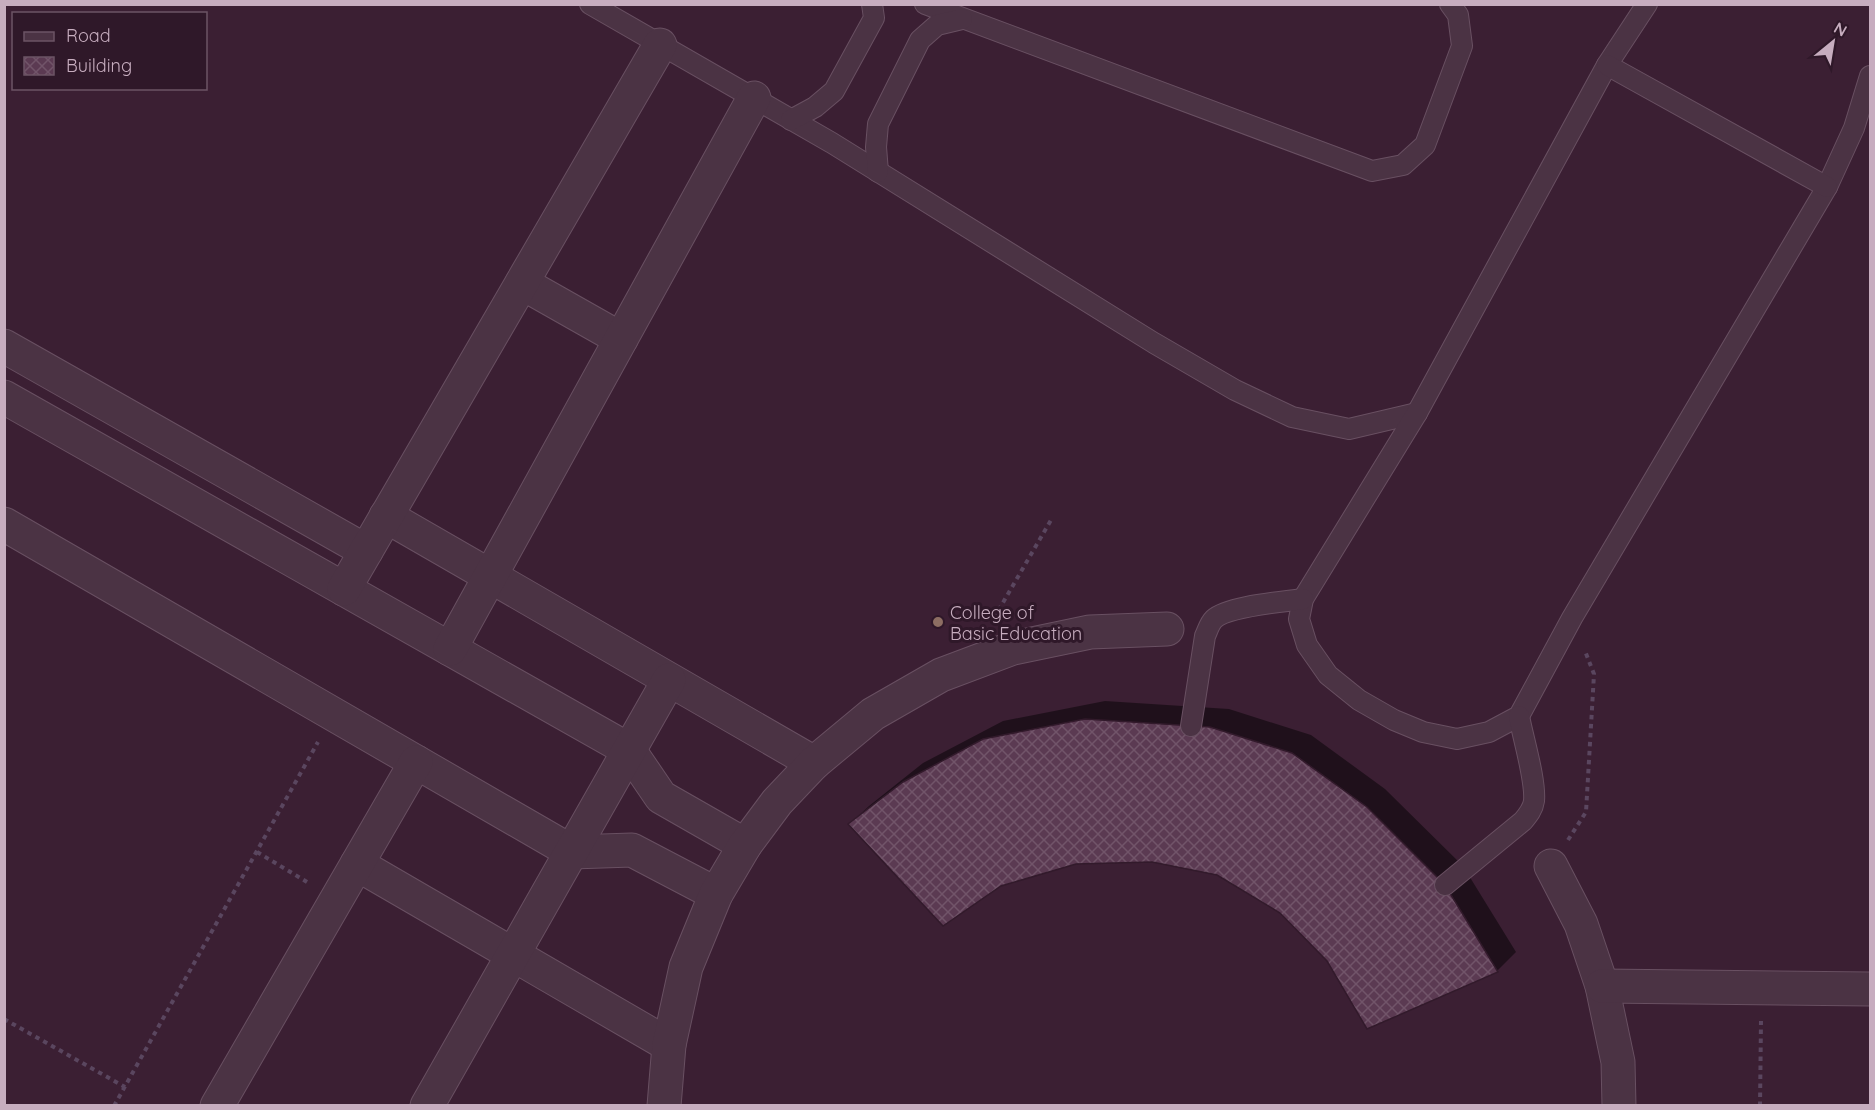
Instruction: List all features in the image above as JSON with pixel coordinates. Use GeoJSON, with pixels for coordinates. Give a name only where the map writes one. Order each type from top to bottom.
{"type":"FeatureCollection","features":[{"type":"Feature","properties":{"kind":"street"},"geometry":{"type":"LineString","coordinates":[[344,589],[660,45]]}},
{"type":"Feature","properties":{"kind":"street"},"geometry":{"type":"LineString","coordinates":[[450,649],[754,99]]}},
{"type":"Feature","properties":{"kind":"street"},"geometry":{"type":"LineString","coordinates":[[522,283],[621,339]]}},
{"type":"Feature","properties":{"kind":"street"},"geometry":{"type":"LineString","coordinates":[[4,346],[366,551]]}},
{"type":"Feature","properties":{"kind":"street"},"geometry":{"type":"LineString","coordinates":[[4,397],[630,750],[661,797],[745,845]]}},
{"type":"Feature","properties":{"kind":"street"},"geometry":{"type":"LineString","coordinates":[[386,516],[814,763]]}},
{"type":"Feature","properties":{"kind":"street"},"geometry":{"type":"LineString","coordinates":[[4,524],[572,852],[632,850],[716,894]]}},
{"type":"Feature","properties":{"kind":"street"},"geometry":{"type":"LineString","coordinates":[[664,1106],[669,1045],[686,967],[716,894],[745,845],[777,802],[814,763],[873,714],[941,675],[1013,648],[1090,632],[1167,629]]}},
{"type":"Feature","properties":{"kind":"street"},"geometry":{"type":"LineString","coordinates":[[428,1106],[669,680]]}},
{"type":"Feature","properties":{"kind":"street"},"geometry":{"type":"LineString","coordinates":[[217,1106],[416,762]]}},
{"type":"Feature","properties":{"kind":"street"},"geometry":{"type":"LineString","coordinates":[[357,864],[669,1045]]}},
{"type":"Feature","properties":{"kind":"street"},"geometry":{"type":"LineString","coordinates":[[1551,866],[1581,924],[1602,986],[1618,1062],[1619,1106]]}},
{"type":"Feature","properties":{"kind":"street"},"geometry":{"type":"LineString","coordinates":[[1602,986],[1870,989]]}},
{"type":"Feature","properties":{"kind":"lane"},"geometry":{"type":"LineString","coordinates":[[590,4],[878,172],[1154,343],[1235,390],[1292,417],[1349,429],[1417,413]]}},
{"type":"Feature","properties":{"kind":"lane"},"geometry":{"type":"LineString","coordinates":[[791,120],[815,107],[834,91],[874,18],[872,4]]}},
{"type":"Feature","properties":{"kind":"lane"},"geometry":{"type":"LineString","coordinates":[[925,4],[1372,171],[1403,165],[1425,145],[1461,45],[1458,15],[1450,4]]}},
{"type":"Feature","properties":{"kind":"lane"},"geometry":{"type":"LineString","coordinates":[[1647,4],[1607,65],[1417,413],[1302,599],[1299,619],[1307,645],[1328,675],[1359,700],[1394,720],[1423,732],[1457,739],[1489,732],[1519,716],[1572,618],[1827,187],[1854,128],[1870,76]]}},
{"type":"Feature","properties":{"kind":"lane"},"geometry":{"type":"LineString","coordinates":[[878,172],[876,147],[878,124],[920,40],[938,25],[962,19]]}},
{"type":"Feature","properties":{"kind":"lane"},"geometry":{"type":"LineString","coordinates":[[1607,65],[1827,187]]}},
{"type":"Feature","properties":{"kind":"lane"},"geometry":{"type":"LineString","coordinates":[[1191,726],[1205,636],[1215,618],[1233,610],[1302,599]]}},
{"type":"Feature","properties":{"kind":"lane"},"geometry":{"type":"LineString","coordinates":[[1445,885],[1523,822],[1530,813],[1534,803],[1534,788],[1519,716]]}},
{"type":"Feature","properties":{"kind":"path"},"geometry":{"type":"LineString","coordinates":[[967,666],[1051,520]]}},
{"type":"Feature","properties":{"kind":"path"},"geometry":{"type":"LineString","coordinates":[[1551,866],[1586,812],[1594,674],[1572,618]]}},
{"type":"Feature","properties":{"kind":"path"},"geometry":{"type":"LineString","coordinates":[[114,1106],[334,714]]}},
{"type":"Feature","properties":{"kind":"path"},"geometry":{"type":"LineString","coordinates":[[257,852],[336,900]]}},
{"type":"Feature","properties":{"kind":"path"},"geometry":{"type":"LineString","coordinates":[[1760,1106],[1761,987]]}},
{"type":"Feature","properties":{"kind":"path"},"geometry":{"type":"LineString","coordinates":[[4,1019],[125,1087]]}},
{"type":"Feature","properties":{"kind":"building"},"geometry":{"type":"Polygon","coordinates":[[[1085,719],[1210,727],[1292,753],[1367,807],[1445,885],[1498,972],[1367,1029],[1327,961],[1280,913],[1217,875],[1152,862],[1076,864],[1001,886],[943,926],[848,824],[903,782],[983,739],[1085,719]]]}},
{"type":"Feature","properties":{"kind":"place","name":"College of Basic Education"},"geometry":{"type":"Point","coordinates":[938,622]}}]}
